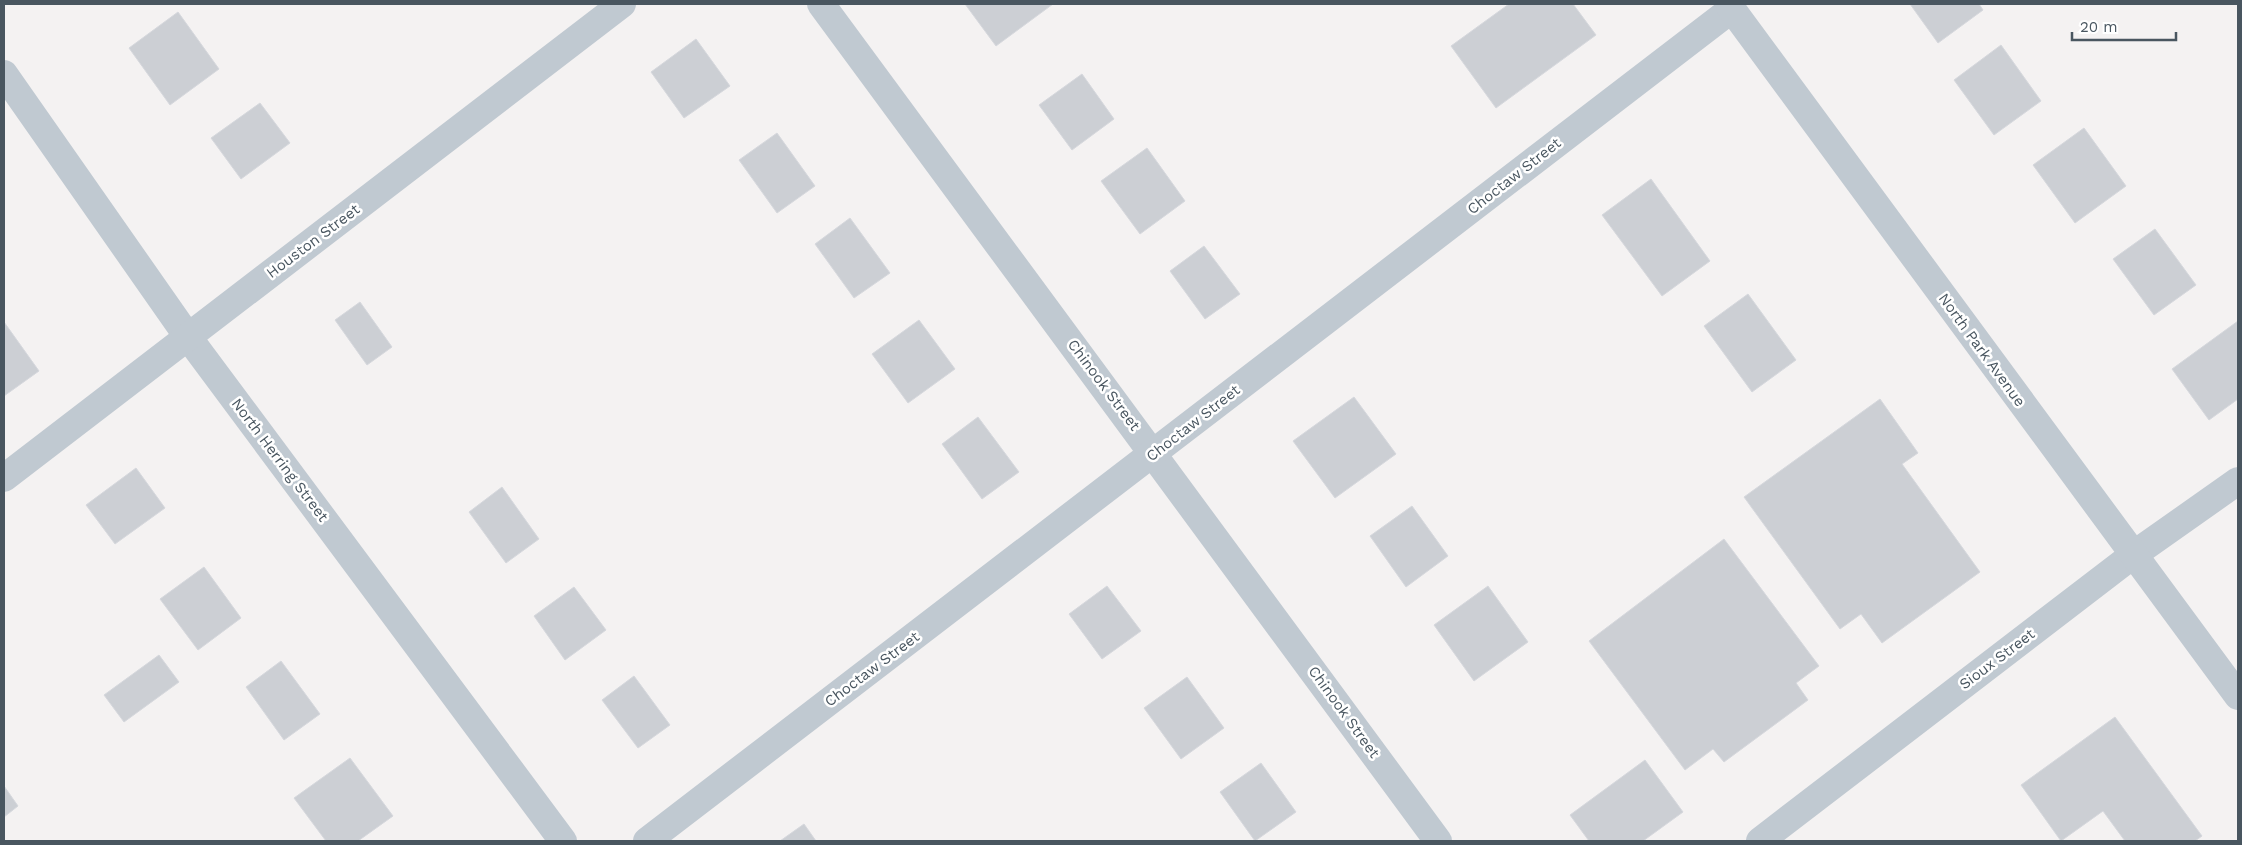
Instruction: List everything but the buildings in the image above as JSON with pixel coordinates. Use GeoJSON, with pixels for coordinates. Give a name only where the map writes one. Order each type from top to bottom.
{"type":"FeatureCollection","features":[{"type":"Feature","properties":{"kind":"street","name":"Houston Street"},"geometry":{"type":"LineString","coordinates":[[4,478],[622,4]]}},
{"type":"Feature","properties":{"kind":"street","name":"Chinook Street"},"geometry":{"type":"LineString","coordinates":[[821,4],[1154,453],[1438,841]]}},
{"type":"Feature","properties":{"kind":"street","name":"Choctaw Street"},"geometry":{"type":"LineString","coordinates":[[647,841],[1733,6]]}},
{"type":"Feature","properties":{"kind":"street","name":"North Park Avenue"},"geometry":{"type":"LineString","coordinates":[[1733,6],[2238,696]]}},
{"type":"Feature","properties":{"kind":"street","name":"North Herring Street"},"geometry":{"type":"LineString","coordinates":[[4,74],[188,337],[562,841]]}},
{"type":"Feature","properties":{"kind":"street","name":"Sioux Street"},"geometry":{"type":"LineString","coordinates":[[1760,841],[2133,555],[2238,481]]}}]}
